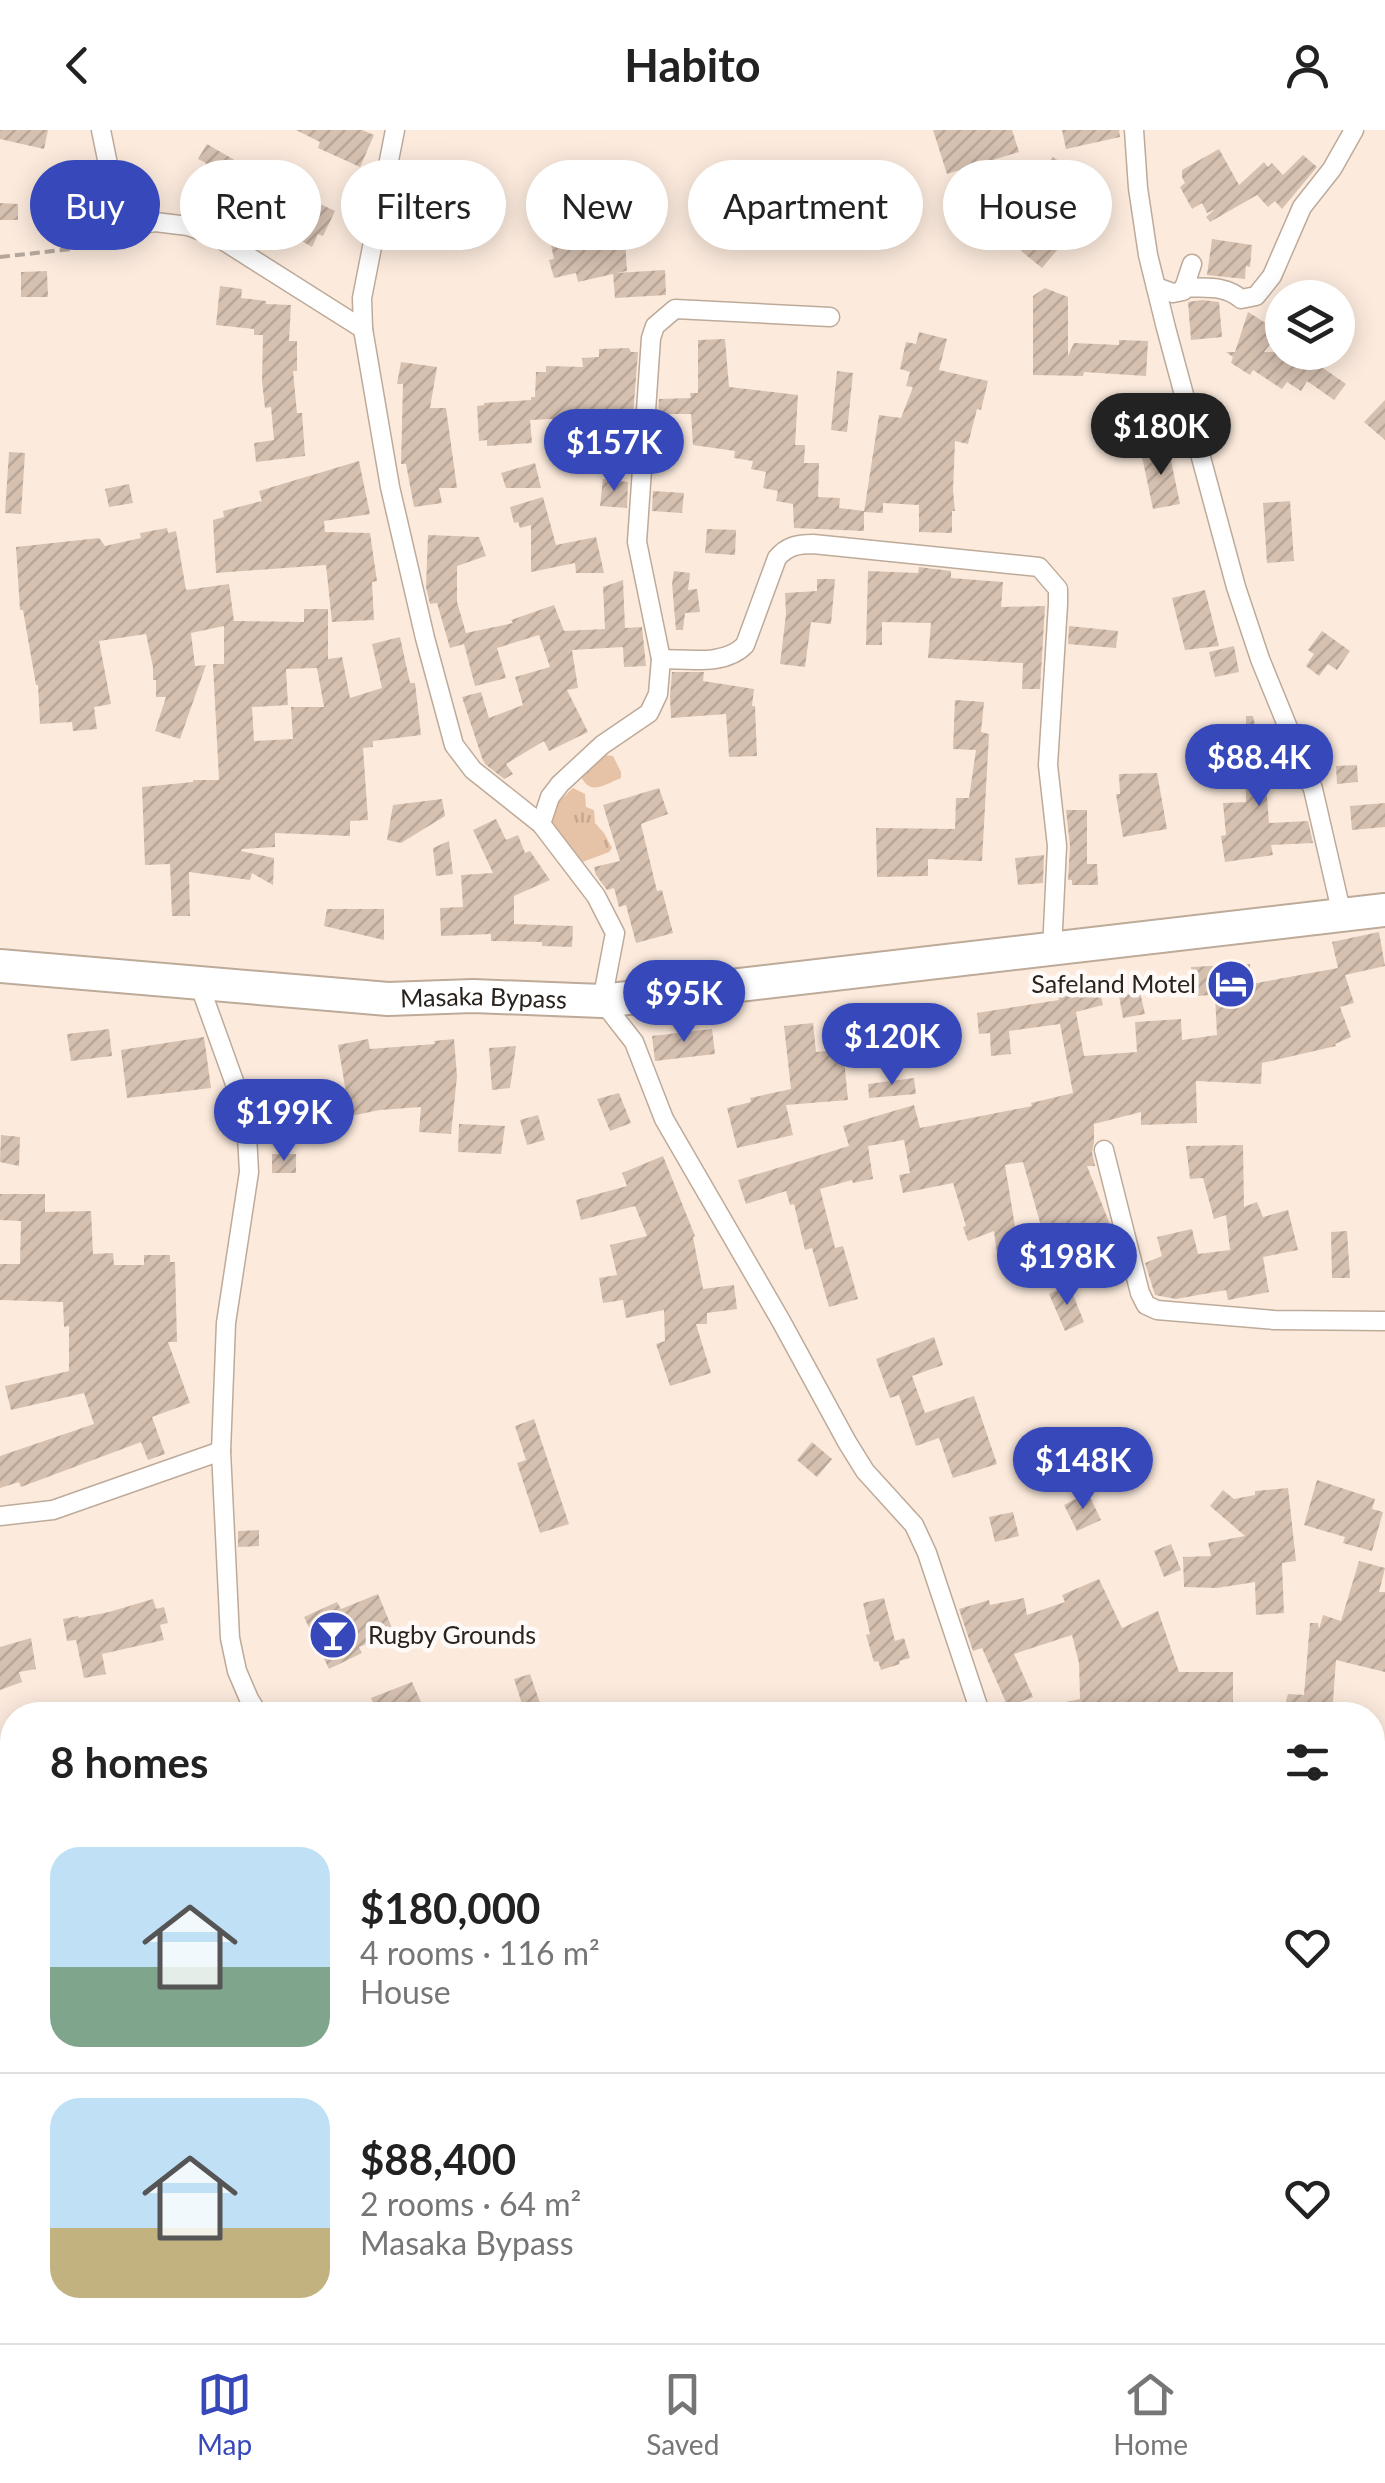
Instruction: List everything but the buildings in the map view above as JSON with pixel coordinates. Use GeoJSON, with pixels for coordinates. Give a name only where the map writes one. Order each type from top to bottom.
{"type":"FeatureCollection","features":[{"type":"Feature","properties":{"kind":"highway","name":"Masaka Bypass"},"geometry":{"type":"LineString","coordinates":[[0,966],[388,999],[473,996],[602,1002],[1385,910]]}},
{"type":"Feature","properties":{"kind":"street"},"geometry":{"type":"LineString","coordinates":[[100,130],[107,160]]}},
{"type":"Feature","properties":{"kind":"street"},"geometry":{"type":"LineString","coordinates":[[395,130],[362,298],[363,329],[390,487],[454,745],[472,770],[541,824],[596,896],[616,933],[602,1002],[634,1042],[664,1118],[865,1471],[914,1525],[977,1702]]}},
{"type":"Feature","properties":{"kind":"street"},"geometry":{"type":"LineString","coordinates":[[1134,130],[1138,188],[1156,287],[1236,587],[1312,789],[1342,915]]}},
{"type":"Feature","properties":{"kind":"street"},"geometry":{"type":"LineString","coordinates":[[1184,287],[1224,289],[1240,299],[1256,296],[1272,276],[1302,208],[1332,169],[1354,130]]}},
{"type":"Feature","properties":{"kind":"street"},"geometry":{"type":"LineString","coordinates":[[160,223],[188,226],[216,236],[363,329]]}},
{"type":"Feature","properties":{"kind":"street"},"geometry":{"type":"LineString","coordinates":[[1156,287],[1173,292],[1183,290],[1192,264]]}},
{"type":"Feature","properties":{"kind":"street"},"geometry":{"type":"LineString","coordinates":[[541,824],[550,797],[560,784],[602,745],[649,713],[658,694],[661,659],[637,542],[655,326],[676,309],[830,318]]}},
{"type":"Feature","properties":{"kind":"street"},"geometry":{"type":"LineString","coordinates":[[661,659],[723,658],[737,654],[745,645],[776,558],[796,544],[1040,567],[1058,589],[1048,765],[1057,846],[1052,950]]}},
{"type":"Feature","properties":{"kind":"street"},"geometry":{"type":"LineString","coordinates":[[198,981],[239,1095],[250,1172],[226,1323],[221,1452],[230,1638],[237,1671],[251,1702]]}},
{"type":"Feature","properties":{"kind":"street"},"geometry":{"type":"LineString","coordinates":[[1104,1150],[1146,1305],[1156,1310],[1274,1320],[1385,1321]]}},
{"type":"Feature","properties":{"kind":"street"},"geometry":{"type":"LineString","coordinates":[[0,1516],[53,1510],[221,1452]]}},
{"type":"Feature","properties":{"kind":"path"},"geometry":{"type":"LineString","coordinates":[[0,257],[62,250]]}},
{"type":"Feature","properties":{"kind":"green space"},"geometry":{"type":"Polygon","coordinates":[[[604,755],[613,756],[621,778],[602,786],[587,785],[579,772],[604,755]]]}},
{"type":"Feature","properties":{"kind":"green space"},"geometry":{"type":"Polygon","coordinates":[[[573,788],[585,794],[586,807],[594,810],[595,823],[612,848],[580,863],[552,825],[554,806],[573,788]]]}},
{"type":"Feature","properties":{"kind":"place","name":"Safeland Motel"},"geometry":{"type":"Point","coordinates":[1231,984]}},
{"type":"Feature","properties":{"kind":"place","name":"Rugby Grounds"},"geometry":{"type":"Point","coordinates":[333,1635]}}]}
